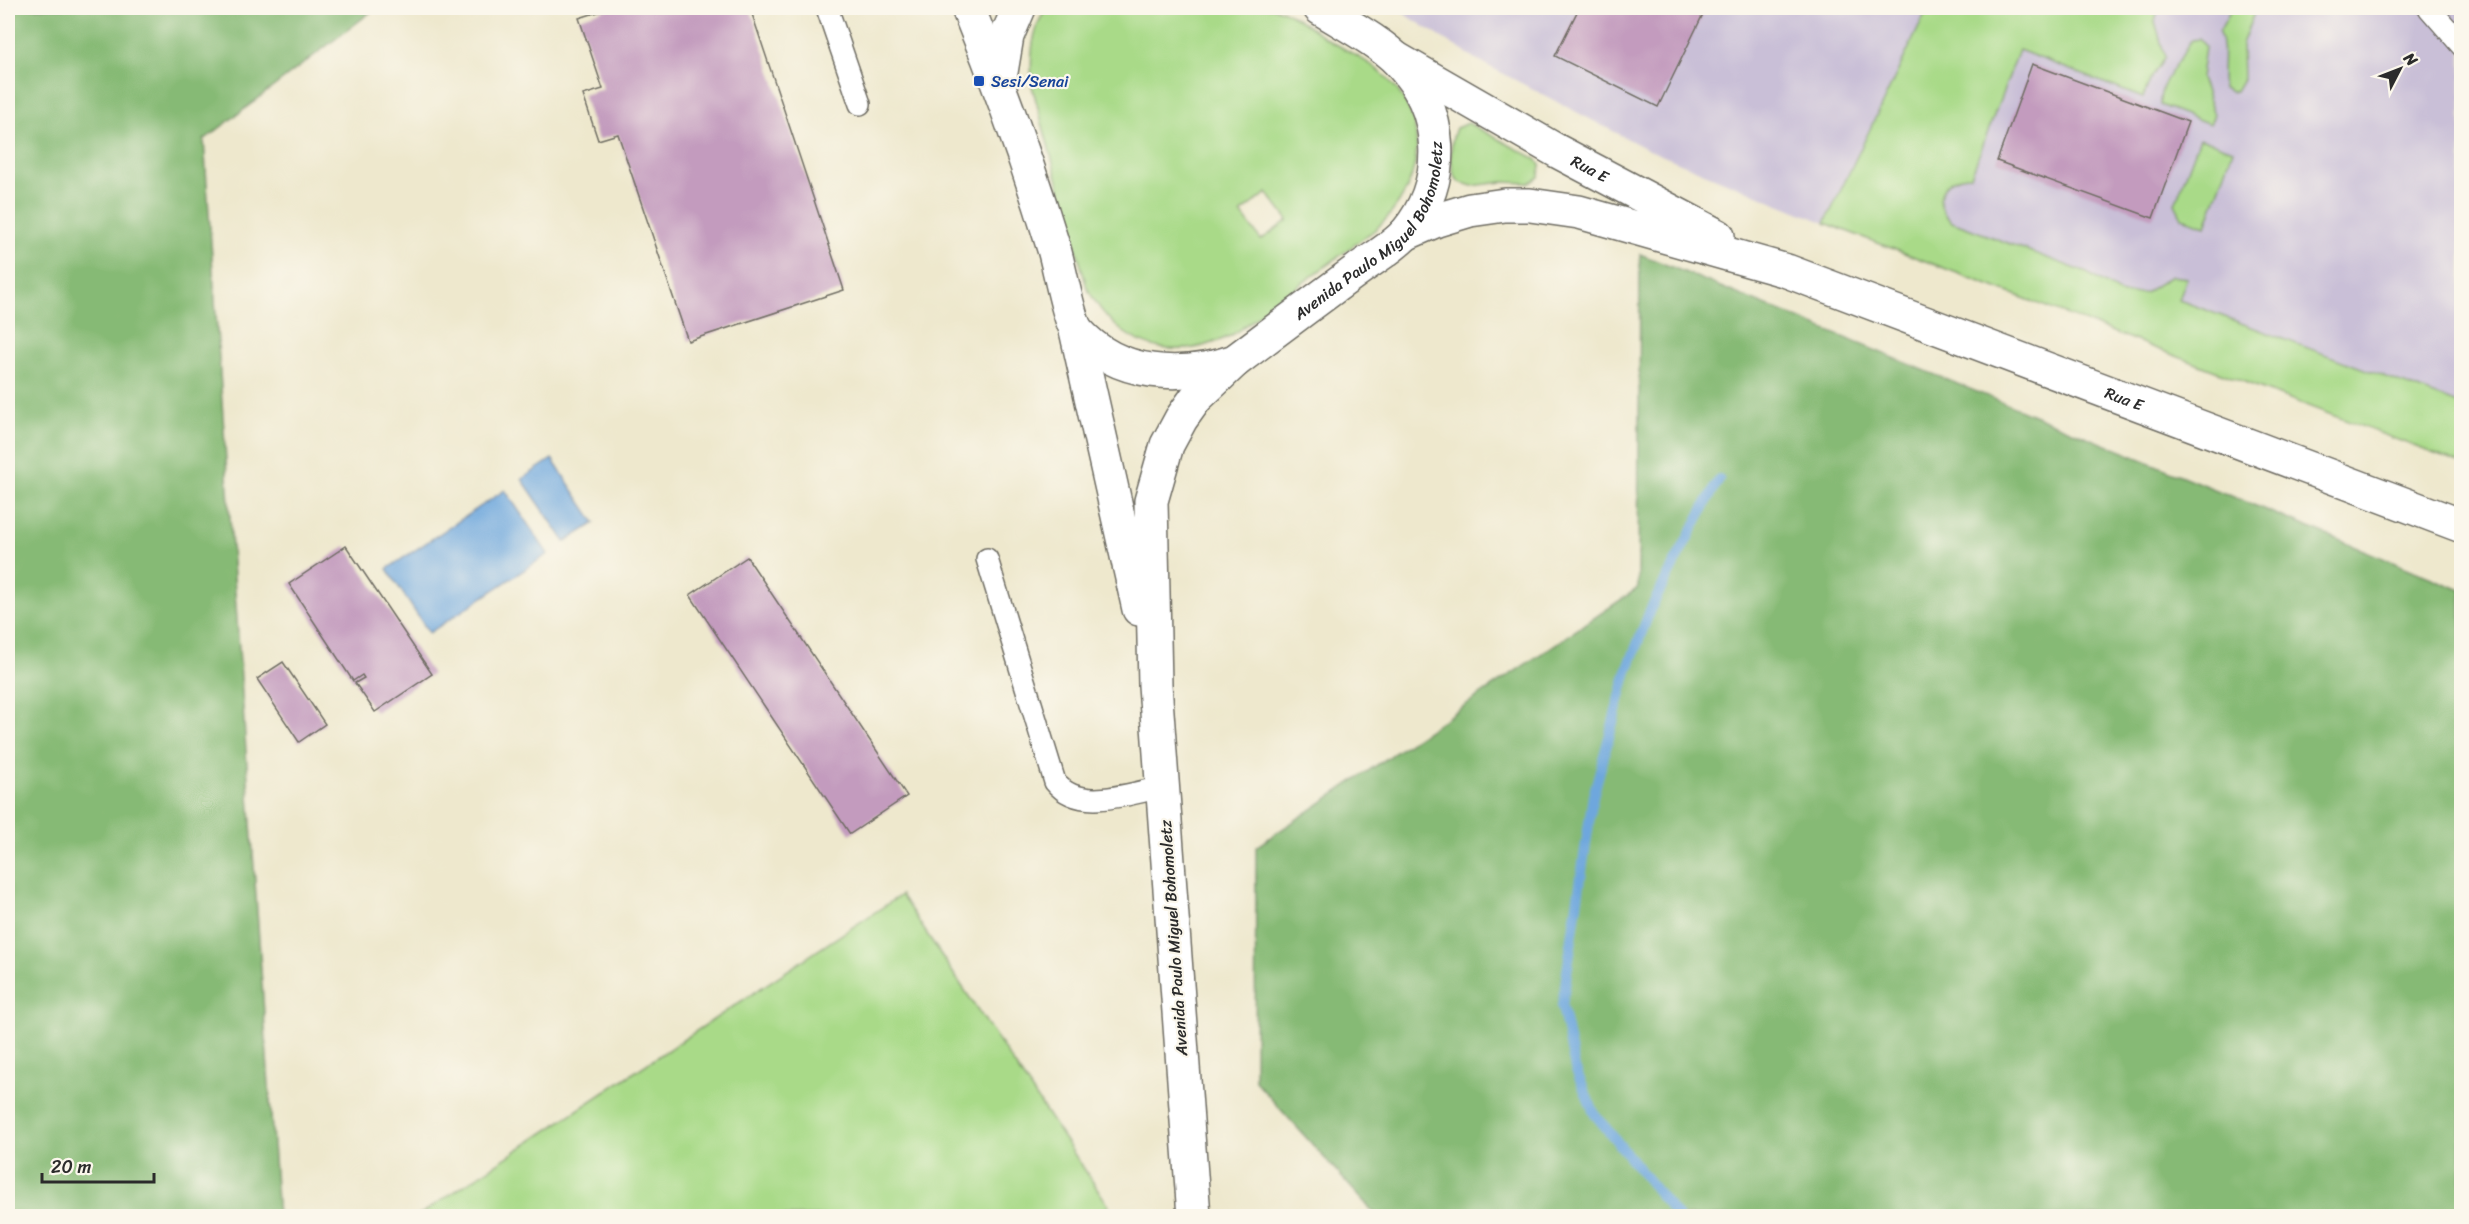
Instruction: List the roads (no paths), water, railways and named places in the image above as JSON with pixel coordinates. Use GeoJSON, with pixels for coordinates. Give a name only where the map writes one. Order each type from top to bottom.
{"type":"FeatureCollection","features":[{"type":"Feature","properties":{"kind":"street","name":"Avenida Paulo Miguel Bohomoletz"},"geometry":{"type":"LineString","coordinates":[[968,8],[1029,170],[1076,330],[1155,685]]}},
{"type":"Feature","properties":{"kind":"street"},"geometry":{"type":"LineString","coordinates":[[999,86],[1007,36],[1019,8]]}},
{"type":"Feature","properties":{"kind":"street","name":"Avenida Paulo Miguel Bohomoletz"},"geometry":{"type":"LineString","coordinates":[[1197,1208],[1155,685],[1151,501],[1157,472],[1180,419],[1196,398],[1235,361],[1405,234],[1428,196],[1434,175],[1435,127],[1427,102],[1414,79],[1397,59],[1320,8]]}},
{"type":"Feature","properties":{"kind":"street","name":"Rua E"},"geometry":{"type":"LineString","coordinates":[[1397,59],[1567,156],[1787,271]]}},
{"type":"Feature","properties":{"kind":"street","name":"Rua E"},"geometry":{"type":"LineString","coordinates":[[1405,234],[1437,220],[1470,210],[1530,205],[1580,212],[1787,271],[2462,526]]}},
{"type":"Feature","properties":{"kind":"street","name":"Avenida Paulo Miguel Bohomoletz"},"geometry":{"type":"LineString","coordinates":[[1076,330],[1111,357],[1154,371],[1181,373],[1209,370],[1235,361]]}},
{"type":"Feature","properties":{"kind":"lane"},"geometry":{"type":"LineString","coordinates":[[827,8],[860,104]]}},
{"type":"Feature","properties":{"kind":"lane"},"geometry":{"type":"LineString","coordinates":[[2429,8],[2462,46]]}},
{"type":"Feature","properties":{"kind":"lane"},"geometry":{"type":"LineString","coordinates":[[987,559],[1055,782],[1071,796],[1081,800],[1163,787]]}},
{"type":"Feature","properties":{"kind":"water"},"geometry":{"type":"Polygon","coordinates":[[[552,459],[595,523],[565,542],[522,479],[552,459]]]}},
{"type":"Feature","properties":{"kind":"water"},"geometry":{"type":"Polygon","coordinates":[[[505,490],[548,554],[429,633],[387,569],[505,490]]]}},
{"type":"Feature","properties":{"kind":"waterway"},"geometry":{"type":"LineString","coordinates":[[1677,1216],[1594,1113],[1575,1068],[1562,1006],[1593,796],[1627,671],[1651,608],[1719,479]]}},
{"type":"Feature","properties":{"kind":"place","name":"Sesi/Senai"},"geometry":{"type":"Point","coordinates":[979,81]}}]}
